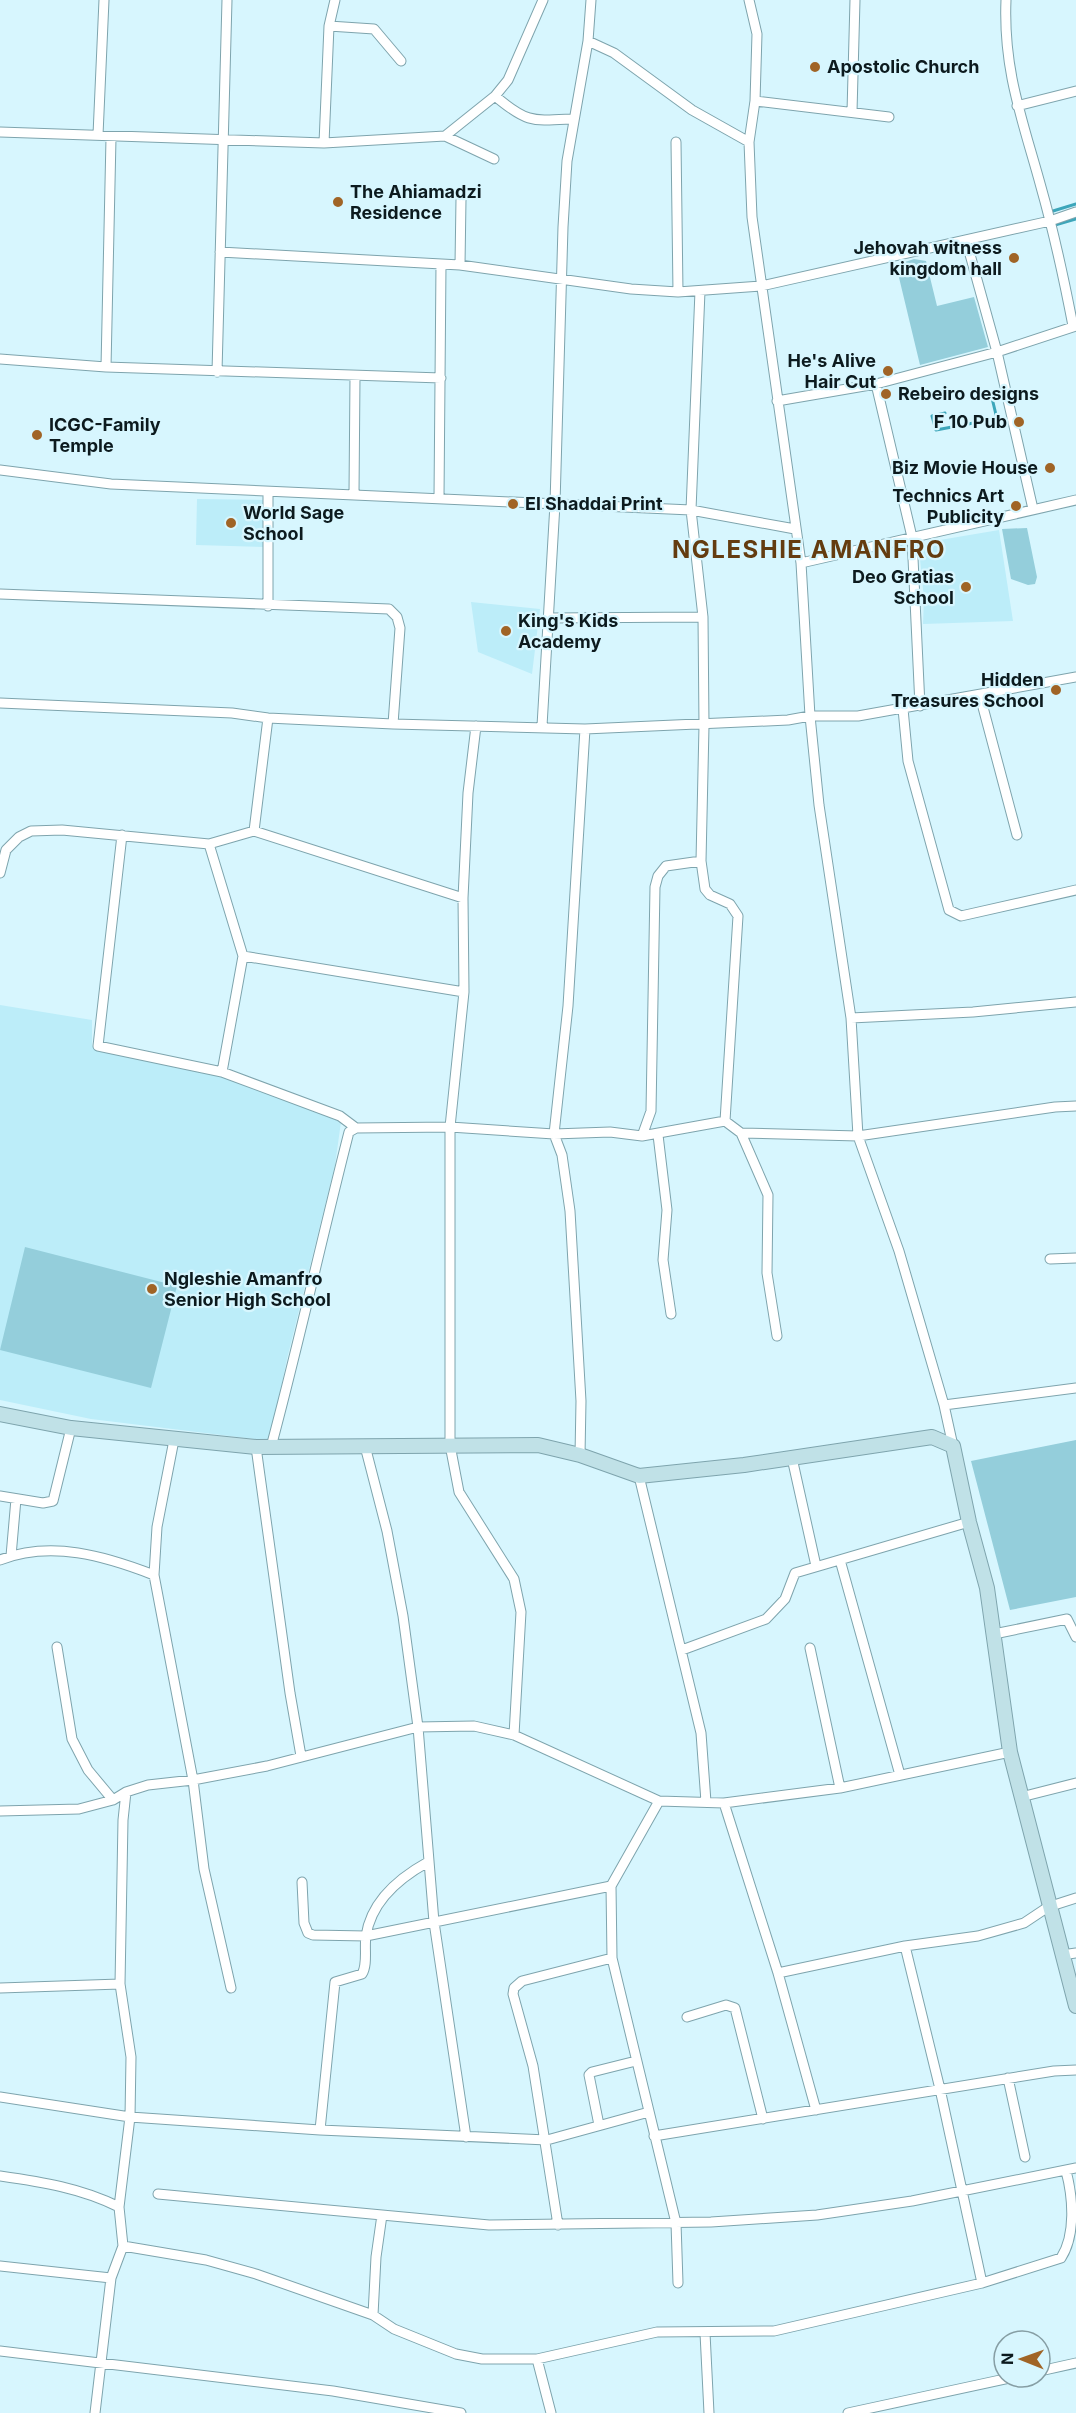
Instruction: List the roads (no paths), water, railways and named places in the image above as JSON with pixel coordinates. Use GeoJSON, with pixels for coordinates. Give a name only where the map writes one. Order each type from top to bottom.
{"type":"FeatureCollection","features":[{"type":"Feature","properties":{"kind":"street"},"geometry":{"type":"LineString","coordinates":[[98,135],[104,0]]}},
{"type":"Feature","properties":{"kind":"street"},"geometry":{"type":"LineString","coordinates":[[217,372],[227,0]]}},
{"type":"Feature","properties":{"kind":"street"},"geometry":{"type":"LineString","coordinates":[[324,143],[330,26],[335,0]]}},
{"type":"Feature","properties":{"kind":"street"},"geometry":{"type":"LineString","coordinates":[[0,132],[98,135],[111,138],[324,143],[445,136],[454,132],[495,96],[517,63],[543,0]]}},
{"type":"Feature","properties":{"kind":"street"},"geometry":{"type":"LineString","coordinates":[[542,726],[550,618],[567,160],[588,41],[591,0]]}},
{"type":"Feature","properties":{"kind":"street"},"geometry":{"type":"LineString","coordinates":[[749,0],[757,34],[755,101],[749,142],[752,217],[801,563],[810,716],[819,805],[851,1018],[858,1136],[899,1251],[944,1405],[969,1522],[987,1588],[1010,1752],[1048,1907],[1075,2002]]}},
{"type":"Feature","properties":{"kind":"street"},"geometry":{"type":"LineString","coordinates":[[852,112],[855,0]]}},
{"type":"Feature","properties":{"kind":"street"},"geometry":{"type":"LineString","coordinates":[[777,401],[876,384],[997,352],[1074,326],[1050,221],[1017,106],[1006,58],[1006,0]]}},
{"type":"Feature","properties":{"kind":"street"},"geometry":{"type":"LineString","coordinates":[[330,26],[374,29],[401,61]]}},
{"type":"Feature","properties":{"kind":"street"},"geometry":{"type":"LineString","coordinates":[[588,41],[614,53],[692,110],[749,142]]}},
{"type":"Feature","properties":{"kind":"street"},"geometry":{"type":"LineString","coordinates":[[1017,106],[1076,91]]}},
{"type":"Feature","properties":{"kind":"street"},"geometry":{"type":"LineString","coordinates":[[495,96],[518,115],[528,119],[573,119]]}},
{"type":"Feature","properties":{"kind":"street"},"geometry":{"type":"LineString","coordinates":[[755,101],[888,117]]}},
{"type":"Feature","properties":{"kind":"street"},"geometry":{"type":"LineString","coordinates":[[445,136],[494,159]]}},
{"type":"Feature","properties":{"kind":"street"},"geometry":{"type":"LineString","coordinates":[[106,367],[111,138]]}},
{"type":"Feature","properties":{"kind":"street"},"geometry":{"type":"LineString","coordinates":[[676,142],[678,292]]}},
{"type":"Feature","properties":{"kind":"street"},"geometry":{"type":"LineString","coordinates":[[460,265],[461,199]]}},
{"type":"Feature","properties":{"kind":"street"},"geometry":{"type":"LineString","coordinates":[[220,252],[460,265],[631,288],[678,292],[700,291],[761,285],[1050,221],[1076,212]]}},
{"type":"Feature","properties":{"kind":"street"},"geometry":{"type":"LineString","coordinates":[[966,240],[997,352],[1033,509]]}},
{"type":"Feature","properties":{"kind":"street"},"geometry":{"type":"LineString","coordinates":[[439,497],[441,264]]}},
{"type":"Feature","properties":{"kind":"street"},"geometry":{"type":"LineString","coordinates":[[700,291],[691,510],[703,617],[704,726],[701,861],[705,889],[710,895],[730,904],[738,916],[725,1121]]}},
{"type":"Feature","properties":{"kind":"street"},"geometry":{"type":"LineString","coordinates":[[0,359],[217,372],[441,378]]}},
{"type":"Feature","properties":{"kind":"street"},"geometry":{"type":"LineString","coordinates":[[354,493],[356,377]]}},
{"type":"Feature","properties":{"kind":"street"},"geometry":{"type":"LineString","coordinates":[[876,384],[912,537],[920,706]]}},
{"type":"Feature","properties":{"kind":"street"},"geometry":{"type":"LineString","coordinates":[[0,470],[111,484],[268,493],[354,493],[691,510],[795,529]]}},
{"type":"Feature","properties":{"kind":"street"},"geometry":{"type":"LineString","coordinates":[[268,493],[268,606]]}},
{"type":"Feature","properties":{"kind":"street"},"geometry":{"type":"LineString","coordinates":[[801,563],[1076,500]]}},
{"type":"Feature","properties":{"kind":"street"},"geometry":{"type":"LineString","coordinates":[[0,594],[389,609],[396,616],[400,628],[393,724]]}},
{"type":"Feature","properties":{"kind":"street"},"geometry":{"type":"LineString","coordinates":[[550,618],[703,617]]}},
{"type":"Feature","properties":{"kind":"street"},"geometry":{"type":"LineString","coordinates":[[0,704],[232,713],[268,718],[393,724],[542,726],[585,729],[704,726],[788,720],[810,716],[858,716],[1076,678]]}},
{"type":"Feature","properties":{"kind":"street"},"geometry":{"type":"LineString","coordinates":[[980,696],[1017,835]]}},
{"type":"Feature","properties":{"kind":"street"},"geometry":{"type":"LineString","coordinates":[[903,709],[908,761],[949,910],[961,916],[1076,890]]}},
{"type":"Feature","properties":{"kind":"street"},"geometry":{"type":"LineString","coordinates":[[254,831],[268,718]]}},
{"type":"Feature","properties":{"kind":"street"},"geometry":{"type":"LineString","coordinates":[[476,726],[468,793],[463,898],[464,992],[450,1127],[450,1445],[459,1492],[514,1579],[521,1612],[514,1735]]}},
{"type":"Feature","properties":{"kind":"street"},"geometry":{"type":"LineString","coordinates":[[580,1455],[581,1401],[570,1211],[562,1155],[554,1134],[568,1006],[585,729]]}},
{"type":"Feature","properties":{"kind":"street"},"geometry":{"type":"LineString","coordinates":[[0,873],[6,850],[19,837],[31,831],[62,830],[209,844],[254,831],[463,898]]}},
{"type":"Feature","properties":{"kind":"street"},"geometry":{"type":"LineString","coordinates":[[122,835],[98,1046],[222,1072],[340,1116],[356,1128]]}},
{"type":"Feature","properties":{"kind":"street"},"geometry":{"type":"LineString","coordinates":[[209,844],[243,956],[222,1072]]}},
{"type":"Feature","properties":{"kind":"street"},"geometry":{"type":"LineString","coordinates":[[642,1137],[651,1111],[658,876],[666,866],[701,861]]}},
{"type":"Feature","properties":{"kind":"street"},"geometry":{"type":"LineString","coordinates":[[243,956],[464,992]]}},
{"type":"Feature","properties":{"kind":"street"},"geometry":{"type":"LineString","coordinates":[[851,1018],[973,1012],[1076,1002]]}},
{"type":"Feature","properties":{"kind":"street"},"geometry":{"type":"LineString","coordinates":[[741,1133],[858,1136],[1055,1107],[1076,1106]]}},
{"type":"Feature","properties":{"kind":"street"},"geometry":{"type":"LineString","coordinates":[[271,1447],[305,1322],[340,1166],[350,1132],[356,1128],[450,1127],[554,1134],[610,1132],[642,1137],[725,1121],[741,1133],[768,1195],[767,1274],[777,1336]]}},
{"type":"Feature","properties":{"kind":"street"},"geometry":{"type":"LineString","coordinates":[[658,1135],[667,1210],[663,1260],[670,1314]]}},
{"type":"Feature","properties":{"kind":"street"},"geometry":{"type":"LineString","coordinates":[[1050,1259],[1076,1258]]}},
{"type":"Feature","properties":{"kind":"street"},"geometry":{"type":"LineString","coordinates":[[944,1405],[1076,1388]]}},
{"type":"Feature","properties":{"kind":"street"},"geometry":{"type":"LineString","coordinates":[[0,1414],[71,1428],[256,1447],[538,1445],[580,1455],[639,1476],[792,1458],[932,1437],[953,1446]]}},
{"type":"Feature","properties":{"kind":"street"},"geometry":{"type":"LineString","coordinates":[[0,1497],[43,1503],[53,1501],[71,1428]]}},
{"type":"Feature","properties":{"kind":"street"},"geometry":{"type":"LineString","coordinates":[[174,1440],[157,1527],[154,1575],[193,1780],[204,1869],[231,1988]]}},
{"type":"Feature","properties":{"kind":"street"},"geometry":{"type":"LineString","coordinates":[[365,1446],[389,1541],[403,1616],[418,1727],[434,1922],[466,2137]]}},
{"type":"Feature","properties":{"kind":"street"},"geometry":{"type":"LineString","coordinates":[[256,1447],[290,1693],[301,1756]]}},
{"type":"Feature","properties":{"kind":"street"},"geometry":{"type":"LineString","coordinates":[[792,1458],[816,1566]]}},
{"type":"Feature","properties":{"kind":"street"},"geometry":{"type":"LineString","coordinates":[[639,1476],[700,1733],[706,1802]]}},
{"type":"Feature","properties":{"kind":"street"},"geometry":{"type":"LineString","coordinates":[[11,1556],[16,1499]]}},
{"type":"Feature","properties":{"kind":"street"},"geometry":{"type":"LineString","coordinates":[[682,1650],[766,1619],[786,1599],[795,1573],[969,1522]]}},
{"type":"Feature","properties":{"kind":"street"},"geometry":{"type":"LineString","coordinates":[[0,1560],[39,1550],[68,1551],[103,1558],[154,1575]]}},
{"type":"Feature","properties":{"kind":"street"},"geometry":{"type":"LineString","coordinates":[[840,1560],[900,1775]]}},
{"type":"Feature","properties":{"kind":"street"},"geometry":{"type":"LineString","coordinates":[[994,1634],[1067,1619],[1076,1637]]}},
{"type":"Feature","properties":{"kind":"street"},"geometry":{"type":"LineString","coordinates":[[57,1647],[72,1739],[88,1770],[113,1800]]}},
{"type":"Feature","properties":{"kind":"street"},"geometry":{"type":"LineString","coordinates":[[810,1648],[840,1788]]}},
{"type":"Feature","properties":{"kind":"street"},"geometry":{"type":"LineString","coordinates":[[0,1811],[8,1813],[79,1809],[113,1800],[126,1792],[148,1785],[193,1780],[267,1766],[418,1727],[474,1726],[514,1735],[659,1801],[724,1803],[840,1788],[1010,1752]]}},
{"type":"Feature","properties":{"kind":"street"},"geometry":{"type":"LineString","coordinates":[[1021,1797],[1076,1783]]}},
{"type":"Feature","properties":{"kind":"street"},"geometry":{"type":"LineString","coordinates":[[95,2413],[111,2278],[123,2246],[119,2206],[130,2117],[131,2057],[120,1984],[123,1820],[126,1792]]}},
{"type":"Feature","properties":{"kind":"street"},"geometry":{"type":"LineString","coordinates":[[659,1801],[611,1886],[612,1958],[675,2223],[678,2283]]}},
{"type":"Feature","properties":{"kind":"street"},"geometry":{"type":"LineString","coordinates":[[724,1803],[778,1973],[816,2110]]}},
{"type":"Feature","properties":{"kind":"street"},"geometry":{"type":"LineString","coordinates":[[320,2130],[335,1982],[362,1974],[366,1936],[371,1919],[393,1884],[428,1862]]}},
{"type":"Feature","properties":{"kind":"street"},"geometry":{"type":"LineString","coordinates":[[302,1882],[304,1923],[308,1933],[366,1936],[611,1886]]}},
{"type":"Feature","properties":{"kind":"street"},"geometry":{"type":"LineString","coordinates":[[778,1973],[905,1946],[978,1936],[1024,1923],[1048,1907],[1076,1898]]}},
{"type":"Feature","properties":{"kind":"street"},"geometry":{"type":"LineString","coordinates":[[905,1946],[940,2089],[982,2283]]}},
{"type":"Feature","properties":{"kind":"street"},"geometry":{"type":"LineString","coordinates":[[1062,1955],[1076,1953]]}},
{"type":"Feature","properties":{"kind":"street"},"geometry":{"type":"LineString","coordinates":[[558,2224],[547,2140],[533,2066],[513,1994],[514,1988],[522,1981],[612,1958]]}},
{"type":"Feature","properties":{"kind":"street"},"geometry":{"type":"LineString","coordinates":[[0,1980],[0,1988],[120,1984]]}},
{"type":"Feature","properties":{"kind":"street"},"geometry":{"type":"LineString","coordinates":[[687,2017],[726,2005],[735,2008],[764,2118]]}},
{"type":"Feature","properties":{"kind":"street"},"geometry":{"type":"LineString","coordinates":[[599,2125],[589,2075],[592,2072],[636,2061]]}},
{"type":"Feature","properties":{"kind":"street"},"geometry":{"type":"LineString","coordinates":[[654,2136],[940,2089],[1076,2070]]}},
{"type":"Feature","properties":{"kind":"street"},"geometry":{"type":"LineString","coordinates":[[1008,2079],[1025,2157]]}},
{"type":"Feature","properties":{"kind":"street"},"geometry":{"type":"LineString","coordinates":[[0,2097],[130,2117],[320,2130],[547,2140],[648,2112]]}},
{"type":"Feature","properties":{"kind":"street"},"geometry":{"type":"LineString","coordinates":[[158,2194],[489,2225],[675,2223],[817,2215],[963,2191],[1076,2168]]}},
{"type":"Feature","properties":{"kind":"street"},"geometry":{"type":"LineString","coordinates":[[123,2246],[226,2265],[373,2315],[394,2329],[456,2354],[482,2359],[537,2359],[657,2332],[774,2331],[982,2283],[1064,2255],[1075,2214],[1066,2171]]}},
{"type":"Feature","properties":{"kind":"street"},"geometry":{"type":"LineString","coordinates":[[0,2176],[51,2183],[95,2195],[119,2206]]}},
{"type":"Feature","properties":{"kind":"street"},"geometry":{"type":"LineString","coordinates":[[373,2315],[376,2257],[382,2215]]}},
{"type":"Feature","properties":{"kind":"street"},"geometry":{"type":"LineString","coordinates":[[0,2266],[111,2278]]}},
{"type":"Feature","properties":{"kind":"street"},"geometry":{"type":"LineString","coordinates":[[705,2333],[709,2413]]}},
{"type":"Feature","properties":{"kind":"street"},"geometry":{"type":"LineString","coordinates":[[0,2351],[333,2391],[461,2413]]}},
{"type":"Feature","properties":{"kind":"street"},"geometry":{"type":"LineString","coordinates":[[537,2359],[551,2413]]}},
{"type":"Feature","properties":{"kind":"street"},"geometry":{"type":"LineString","coordinates":[[1052,2368],[1076,2363]]}},
{"type":"Feature","properties":{"kind":"street"},"geometry":{"type":"LineString","coordinates":[[848,2413],[992,2382]]}},
{"type":"Feature","properties":{"kind":"waterway"},"geometry":{"type":"LineString","coordinates":[[1053,211],[1076,204]]}},
{"type":"Feature","properties":{"kind":"waterway"},"geometry":{"type":"LineString","coordinates":[[1055,225],[1076,219]]}},
{"type":"Feature","properties":{"kind":"waterway"},"geometry":{"type":"LineString","coordinates":[[956,426],[997,419],[992,398]]}},
{"type":"Feature","properties":{"kind":"waterway"},"geometry":{"type":"LineString","coordinates":[[945,413],[932,416],[936,430],[952,427]]}},
{"type":"Feature","properties":{"kind":"place","name":"Apostolic Church"},"geometry":{"type":"Point","coordinates":[815,67]}},
{"type":"Feature","properties":{"kind":"place","name":"The Ahiamadzi Residence"},"geometry":{"type":"Point","coordinates":[338,202]}},
{"type":"Feature","properties":{"kind":"place","name":"Jehovah witness kingdom hall"},"geometry":{"type":"Point","coordinates":[1014,258]}},
{"type":"Feature","properties":{"kind":"place","name":"He's Alive Hair Cut"},"geometry":{"type":"Point","coordinates":[888,371]}},
{"type":"Feature","properties":{"kind":"place","name":"Rebeiro designs"},"geometry":{"type":"Point","coordinates":[886,394]}},
{"type":"Feature","properties":{"kind":"place","name":"F 10 Pub"},"geometry":{"type":"Point","coordinates":[1019,422]}},
{"type":"Feature","properties":{"kind":"place","name":"ICGC-Family Temple"},"geometry":{"type":"Point","coordinates":[37,435]}},
{"type":"Feature","properties":{"kind":"place","name":"Biz Movie House"},"geometry":{"type":"Point","coordinates":[1050,468]}},
{"type":"Feature","properties":{"kind":"place","name":"El Shaddai Print"},"geometry":{"type":"Point","coordinates":[513,504]}},
{"type":"Feature","properties":{"kind":"place","name":"Technics Art Publicity"},"geometry":{"type":"Point","coordinates":[1016,506]}},
{"type":"Feature","properties":{"kind":"place","name":"World Sage School"},"geometry":{"type":"Point","coordinates":[231,523]}},
{"type":"Feature","properties":{"kind":"place","name":"Deo Gratias School"},"geometry":{"type":"Point","coordinates":[966,587]}},
{"type":"Feature","properties":{"kind":"place","name":"King's Kids Academy"},"geometry":{"type":"Point","coordinates":[506,631]}},
{"type":"Feature","properties":{"kind":"place","name":"Hidden Treasures School"},"geometry":{"type":"Point","coordinates":[1056,690]}},
{"type":"Feature","properties":{"kind":"place","name":"Ngleshie Amanfro Senior High School"},"geometry":{"type":"Point","coordinates":[152,1289]}},
{"type":"Feature","properties":{"kind":"district","name":"NGLESHIE AMANFRO"},"geometry":{"type":"Point","coordinates":[809,550]}}]}
